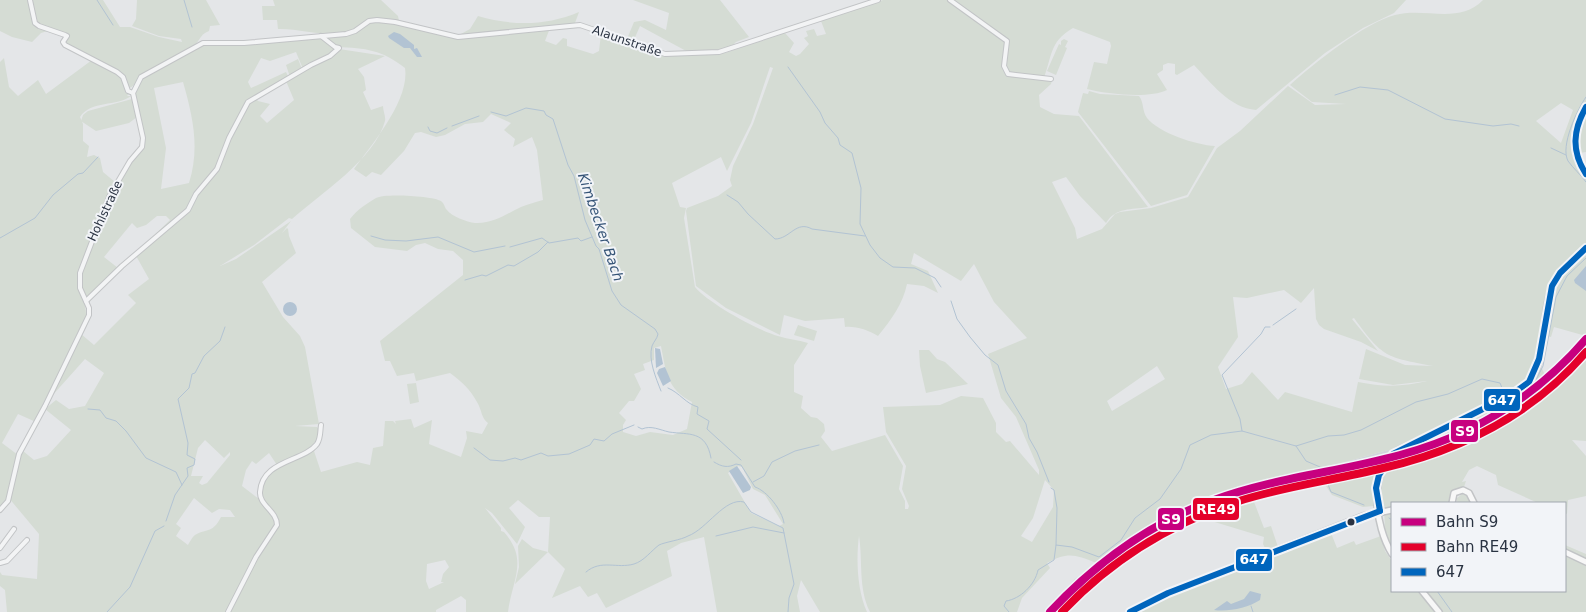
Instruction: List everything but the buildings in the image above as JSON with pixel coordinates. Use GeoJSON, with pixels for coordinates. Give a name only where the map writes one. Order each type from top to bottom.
{"type":"FeatureCollection","features":[{"type":"Feature","properties":{"kind":"main road"},"geometry":{"type":"LineString","coordinates":[[1586,107],[1578,123],[1574,143],[1575,156],[1586,174]]}},
{"type":"Feature","properties":{"kind":"main road"},"geometry":{"type":"LineString","coordinates":[[1391,552],[1383,536],[1376,488],[1387,460],[1393,454],[1511,395],[1529,382],[1536,368],[1550,293],[1556,280],[1586,248]]}},
{"type":"Feature","properties":{"kind":"main road"},"geometry":{"type":"LineString","coordinates":[[1452,502],[1452,495],[1460,490],[1469,493],[1474,502]]}},
{"type":"Feature","properties":{"kind":"main road"},"geometry":{"type":"LineString","coordinates":[[1130,612],[1168,593],[1380,511],[1391,510]]}},
{"type":"Feature","properties":{"kind":"main road"},"geometry":{"type":"LineString","coordinates":[[1566,552],[1586,562]]}},
{"type":"Feature","properties":{"kind":"main road"},"geometry":{"type":"LineString","coordinates":[[1423,592],[1439,612]]}},
{"type":"Feature","properties":{"kind":"street"},"geometry":{"type":"LineString","coordinates":[[30,0],[35,23],[66,35],[63,42],[117,72],[123,77],[128,91],[133,93],[137,82],[147,72],[204,43],[244,43],[321,36],[339,48],[330,56],[248,102],[217,169],[196,194],[188,210],[103,283],[86,301]]}},
{"type":"Feature","properties":{"kind":"street","name":"Alaunstraße"},"geometry":{"type":"LineString","coordinates":[[321,36],[351,33],[369,21],[378,20],[395,22],[458,37],[580,25],[665,54],[719,52],[878,0]]}},
{"type":"Feature","properties":{"kind":"street"},"geometry":{"type":"LineString","coordinates":[[950,0],[1007,41],[1004,66],[1008,74],[1051,79]]}},
{"type":"Feature","properties":{"kind":"street","name":"Hohlstraße"},"geometry":{"type":"LineString","coordinates":[[0,510],[8,501],[19,454],[45,406],[89,314],[79,280],[85,256],[113,190],[143,143],[133,93]]}},
{"type":"Feature","properties":{"kind":"street"},"geometry":{"type":"LineString","coordinates":[[228,612],[256,557],[277,525],[277,519],[261,499],[261,488],[264,480],[277,467],[315,446],[320,438],[321,425]]}},
{"type":"Feature","properties":{"kind":"street"},"geometry":{"type":"LineString","coordinates":[[0,548],[14,529]]}},
{"type":"Feature","properties":{"kind":"street"},"geometry":{"type":"LineString","coordinates":[[0,563],[6,561],[27,540]]}},
{"type":"Feature","properties":{"kind":"shaded area"},"geometry":{"type":"Polygon","coordinates":[[[0,0],[29,0],[34,23],[51,30],[41,33],[32,42],[12,37],[0,31],[0,0]]]}},
{"type":"Feature","properties":{"kind":"shaded area"},"geometry":{"type":"Polygon","coordinates":[[[30,0],[103,0],[120,27],[130,27],[159,37],[182,42],[181,39],[159,36],[132,26],[136,19],[137,0],[206,0],[220,25],[210,26],[209,31],[196,44],[158,65],[155,69],[203,45],[251,44],[354,34],[368,24],[368,20],[352,32],[344,34],[278,29],[277,20],[263,20],[262,6],[275,6],[273,0],[381,0],[398,16],[399,21],[459,35],[470,29],[478,16],[503,22],[529,23],[554,20],[579,12],[575,23],[550,28],[545,41],[556,45],[563,38],[567,39],[567,46],[593,54],[599,51],[601,34],[671,56],[725,53],[785,33],[794,43],[789,52],[796,56],[809,44],[804,38],[808,36],[806,31],[814,29],[817,36],[826,34],[821,21],[883,0],[1406,0],[1394,13],[1363,28],[1325,53],[1256,110],[1238,105],[1229,100],[1194,65],[1177,75],[1175,74],[1175,64],[1168,63],[1163,65],[1163,70],[1157,74],[1167,90],[1159,93],[1127,95],[1087,89],[1094,62],[1107,64],[1111,46],[1110,42],[1073,28],[1059,39],[1052,51],[1043,80],[1052,80],[1051,84],[1039,95],[1040,107],[1054,114],[1079,116],[1148,207],[1119,212],[1114,214],[1106,223],[1080,196],[1066,177],[1052,182],[1075,228],[1077,239],[1102,229],[1115,214],[1120,212],[1151,208],[1188,197],[1217,148],[1240,131],[1288,86],[1315,105],[1346,104],[1312,102],[1290,85],[1340,45],[1383,19],[1406,13],[1453,14],[1474,7],[1483,0],[1586,0],[1586,152],[1579,153],[1582,164],[1586,167],[1586,336],[1554,327],[1551,337],[1540,334],[1537,358],[1546,377],[1501,411],[1428,444],[1398,453],[1388,450],[1320,469],[1244,484],[1199,503],[1133,536],[1096,563],[1077,556],[1054,559],[1047,563],[1050,568],[1022,598],[1017,612],[870,612],[862,584],[859,536],[858,574],[861,594],[867,612],[820,612],[801,580],[797,596],[800,612],[717,612],[704,537],[681,543],[667,551],[672,576],[606,608],[597,593],[588,597],[580,586],[552,598],[565,569],[548,552],[550,517],[539,517],[518,500],[509,508],[525,527],[517,544],[492,513],[485,508],[501,528],[501,531],[512,542],[516,552],[517,570],[508,612],[466,612],[466,600],[461,596],[436,610],[436,612],[7,612],[5,590],[0,586],[0,572],[2,575],[37,579],[39,534],[8,497],[0,507],[0,62],[4,58],[9,87],[18,96],[38,80],[46,94],[92,60],[120,76],[129,94],[127,96],[131,96],[119,102],[91,108],[80,117],[83,124],[83,141],[89,146],[87,157],[94,155],[100,158],[103,172],[115,182],[102,209],[77,277],[86,318],[36,422],[18,414],[2,443],[18,455],[20,456],[23,451],[34,460],[47,456],[71,430],[45,409],[56,400],[69,409],[85,406],[104,373],[85,359],[51,397],[81,334],[94,345],[136,303],[128,295],[149,279],[135,254],[170,220],[166,216],[157,216],[146,225],[137,228],[132,223],[104,257],[118,268],[86,299],[80,280],[91,242],[114,189],[144,145],[144,135],[135,99],[140,82],[147,73],[146,71],[141,75],[134,85],[129,88],[125,79],[118,72],[66,44],[64,41],[68,34],[39,26],[34,18],[30,0]],[[337,47],[333,53],[303,69],[296,52],[270,61],[261,58],[248,82],[251,88],[286,72],[289,78],[255,97],[258,101],[270,104],[260,116],[267,123],[294,100],[286,81],[311,65],[332,56],[339,49],[385,56],[358,69],[364,77],[366,90],[363,92],[371,110],[383,106],[385,121],[380,134],[402,94],[405,68],[389,57],[373,51],[337,47]],[[770,67],[751,123],[727,171],[721,157],[672,183],[680,207],[686,208],[684,218],[695,287],[710,301],[758,328],[781,337],[808,343],[794,365],[794,392],[803,396],[801,408],[811,417],[817,418],[824,424],[825,431],[821,437],[832,451],[885,435],[903,466],[899,489],[905,501],[905,509],[908,509],[909,506],[902,489],[906,466],[886,432],[883,407],[940,405],[961,396],[983,398],[996,423],[996,432],[1006,442],[1010,441],[1039,475],[1039,470],[1016,417],[1001,398],[988,354],[1027,338],[994,302],[974,264],[961,281],[914,253],[911,264],[928,271],[938,293],[924,286],[907,284],[892,318],[878,336],[862,329],[845,327],[844,318],[805,321],[784,315],[780,335],[726,308],[696,286],[687,208],[718,196],[732,186],[730,180],[733,166],[753,124],[773,68],[770,67]],[[183,82],[154,88],[166,148],[161,189],[189,183],[192,170],[195,145],[194,132],[183,82]],[[1561,103],[1536,121],[1561,143],[1573,110],[1561,103]],[[491,114],[483,122],[465,124],[445,135],[436,137],[421,132],[415,133],[404,151],[381,175],[372,172],[366,177],[354,169],[362,158],[345,175],[292,219],[289,218],[254,245],[220,266],[236,259],[291,221],[282,233],[288,229],[296,253],[262,282],[283,317],[300,336],[305,347],[319,424],[295,426],[317,427],[319,429],[315,442],[298,456],[277,465],[269,453],[256,464],[252,461],[246,470],[242,486],[259,499],[274,517],[276,516],[262,499],[263,487],[267,478],[274,470],[304,454],[321,441],[314,451],[321,472],[357,462],[370,465],[373,448],[383,446],[385,421],[393,421],[396,424],[395,421],[411,419],[414,428],[432,420],[429,444],[461,457],[467,438],[466,431],[482,434],[488,423],[484,419],[472,393],[450,373],[416,381],[414,373],[397,376],[390,361],[385,361],[380,341],[463,275],[463,260],[453,251],[438,249],[425,243],[416,245],[407,251],[375,247],[351,228],[350,219],[372,200],[381,196],[398,195],[436,199],[441,201],[452,214],[475,223],[494,220],[521,207],[543,200],[537,150],[532,137],[513,147],[515,139],[504,130],[511,123],[491,114]],[[1314,288],[1301,303],[1284,290],[1247,298],[1233,297],[1238,337],[1218,367],[1226,389],[1242,384],[1252,372],[1278,400],[1285,392],[1352,412],[1358,382],[1392,386],[1427,381],[1393,385],[1359,379],[1366,349],[1405,365],[1433,366],[1387,354],[1372,341],[1354,318],[1352,319],[1378,351],[1361,342],[1324,329],[1316,319],[1314,288]],[[661,346],[654,348],[654,360],[643,364],[645,370],[634,374],[641,389],[634,401],[629,401],[619,413],[626,420],[623,425],[623,432],[636,436],[650,432],[673,435],[687,429],[692,402],[677,391],[669,379],[661,346]],[[1157,366],[1107,401],[1112,411],[1165,379],[1157,366]],[[205,440],[198,448],[191,476],[203,476],[199,483],[202,485],[207,483],[230,455],[230,452],[224,458],[205,440]],[[738,466],[728,473],[751,513],[779,526],[783,524],[765,495],[753,489],[742,467],[738,466]],[[1045,480],[1033,518],[1021,536],[1032,542],[1053,507],[1054,490],[1045,480]],[[194,498],[176,524],[181,528],[176,536],[188,545],[194,536],[213,528],[221,517],[235,517],[230,510],[219,509],[212,513],[194,498]],[[445,560],[427,564],[426,581],[429,589],[444,582],[441,582],[443,574],[449,567],[445,560]]]}},
{"type":"Feature","properties":{"kind":"shaded area"},"geometry":{"type":"Polygon","coordinates":[[[633,0],[720,0],[749,37],[736,42],[729,49],[688,52],[640,26],[633,42],[627,39],[634,22],[645,20],[666,30],[669,13],[633,0]]]}},
{"type":"Feature","properties":{"kind":"shaded area"},"geometry":{"type":"Polygon","coordinates":[[[1064,39],[1068,41],[1065,47],[1067,48],[1056,75],[1047,71],[1059,44],[1061,45],[1061,41],[1064,39]]]}},
{"type":"Feature","properties":{"kind":"shaded area"},"geometry":{"type":"Polygon","coordinates":[[[298,59],[302,69],[290,77],[286,65],[298,59]]]}},
{"type":"Feature","properties":{"kind":"shaded area"},"geometry":{"type":"Polygon","coordinates":[[[1089,91],[1100,94],[1139,96],[1147,118],[1160,129],[1188,141],[1215,146],[1187,195],[1151,206],[1078,112],[1083,93],[1088,94],[1089,91]]]}},
{"type":"Feature","properties":{"kind":"shaded area"},"geometry":{"type":"Polygon","coordinates":[[[132,99],[137,117],[129,123],[96,131],[81,121],[83,115],[88,111],[132,99]]]}},
{"type":"Feature","properties":{"kind":"shaded area"},"geometry":{"type":"Polygon","coordinates":[[[798,325],[817,331],[814,341],[794,335],[798,325]]]}},
{"type":"Feature","properties":{"kind":"shaded area"},"geometry":{"type":"Polygon","coordinates":[[[1586,336],[1586,345],[1551,381],[1520,406],[1454,442],[1414,457],[1248,495],[1202,512],[1169,527],[1135,548],[1085,587],[1060,612],[1045,612],[1075,579],[1133,536],[1199,502],[1244,484],[1320,469],[1388,450],[1398,453],[1428,444],[1501,411],[1569,357],[1586,336]]]}},
{"type":"Feature","properties":{"kind":"shaded area"},"geometry":{"type":"Polygon","coordinates":[[[1586,345],[1586,441],[1572,440],[1586,456],[1586,496],[1568,500],[1567,514],[1566,502],[1536,502],[1498,485],[1496,475],[1477,466],[1469,470],[1462,482],[1466,481],[1464,487],[1453,492],[1451,502],[1391,502],[1391,547],[1385,532],[1384,505],[1363,507],[1332,495],[1320,477],[1413,457],[1460,440],[1484,428],[1530,398],[1570,363],[1586,345]]]}},
{"type":"Feature","properties":{"kind":"shaded area"},"geometry":{"type":"Polygon","coordinates":[[[919,350],[929,350],[937,359],[945,362],[968,384],[926,393],[920,366],[919,350]]]}},
{"type":"Feature","properties":{"kind":"shaded area"},"geometry":{"type":"Polygon","coordinates":[[[416,383],[419,402],[410,404],[407,384],[416,383]]]}},
{"type":"Feature","properties":{"kind":"shaded area"},"geometry":{"type":"Polygon","coordinates":[[[1251,494],[1264,528],[1271,526],[1278,547],[1267,552],[1263,544],[1264,537],[1208,520],[1199,513],[1251,494]]]}},
{"type":"Feature","properties":{"kind":"shaded area"},"geometry":{"type":"Polygon","coordinates":[[[1462,494],[1466,495],[1470,502],[1458,502],[1456,499],[1462,494]]]}},
{"type":"Feature","properties":{"kind":"shaded area"},"geometry":{"type":"Polygon","coordinates":[[[1331,533],[1337,548],[1354,541],[1356,545],[1381,536],[1385,551],[1391,560],[1391,592],[1418,592],[1435,612],[1137,612],[1154,602],[1331,533]]]}},
{"type":"Feature","properties":{"kind":"shaded area"},"geometry":{"type":"Polygon","coordinates":[[[522,539],[533,548],[548,552],[515,584],[519,567],[518,546],[522,539]]]}},
{"type":"Feature","properties":{"kind":"shaded area"},"geometry":{"type":"Polygon","coordinates":[[[1566,545],[1586,554],[1586,612],[1441,612],[1426,592],[1566,592],[1566,545]]]}},
{"type":"Feature","properties":{"kind":"water"},"geometry":{"type":"Polygon","coordinates":[[[394,32],[400,34],[414,45],[414,49],[417,48],[422,57],[417,57],[410,48],[404,48],[389,38],[388,36],[394,32]]]}},
{"type":"Feature","properties":{"kind":"water"},"geometry":{"type":"Polygon","coordinates":[[[1586,266],[1586,291],[1575,283],[1574,280],[1586,266]]]}},
{"type":"Feature","properties":{"kind":"water"},"geometry":{"type":"Polygon","coordinates":[[[287,302],[293,302],[297,309],[293,316],[287,316],[283,312],[283,306],[287,302]]]}},
{"type":"Feature","properties":{"kind":"water"},"geometry":{"type":"Polygon","coordinates":[[[655,348],[660,349],[663,364],[656,368],[655,348]]]}},
{"type":"Feature","properties":{"kind":"water"},"geometry":{"type":"Polygon","coordinates":[[[665,367],[671,381],[663,386],[657,373],[659,369],[665,367]]]}},
{"type":"Feature","properties":{"kind":"water"},"geometry":{"type":"Polygon","coordinates":[[[737,466],[751,487],[750,490],[743,493],[729,471],[737,466]]]}},
{"type":"Feature","properties":{"kind":"water"},"geometry":{"type":"Polygon","coordinates":[[[1250,591],[1261,594],[1260,600],[1238,609],[1214,610],[1227,601],[1231,604],[1244,599],[1250,591]]]}},
{"type":"Feature","properties":{"kind":"waterway"},"geometry":{"type":"LineString","coordinates":[[97,0],[113,25]]}},
{"type":"Feature","properties":{"kind":"waterway"},"geometry":{"type":"LineString","coordinates":[[184,0],[192,27]]}},
{"type":"Feature","properties":{"kind":"waterway"},"geometry":{"type":"LineString","coordinates":[[788,67],[820,112],[825,123],[838,138],[840,145],[852,153],[861,188],[860,224],[870,245],[880,258],[893,267],[915,268],[935,278],[941,287]]}},
{"type":"Feature","properties":{"kind":"waterway"},"geometry":{"type":"LineString","coordinates":[[1335,95],[1360,87],[1388,90],[1445,119],[1493,126],[1511,124],[1519,126]]}},
{"type":"Feature","properties":{"kind":"waterway"},"geometry":{"type":"LineString","coordinates":[[1586,97],[1578,110],[1566,146],[1568,161],[1586,182]]}},
{"type":"Feature","properties":{"kind":"waterway","name":"Kimbecker Bach"},"geometry":{"type":"LineString","coordinates":[[491,112],[506,116],[526,108],[544,111],[546,115],[553,119],[568,165],[574,176],[585,220],[599,249],[612,291],[621,305],[655,329],[658,334],[652,346],[651,357],[661,391]]}},
{"type":"Feature","properties":{"kind":"waterway"},"geometry":{"type":"LineString","coordinates":[[452,126],[479,116]]}},
{"type":"Feature","properties":{"kind":"waterway"},"geometry":{"type":"LineString","coordinates":[[428,127],[430,131],[437,133],[447,128]]}},
{"type":"Feature","properties":{"kind":"waterway"},"geometry":{"type":"LineString","coordinates":[[1551,148],[1566,155]]}},
{"type":"Feature","properties":{"kind":"waterway"},"geometry":{"type":"LineString","coordinates":[[0,238],[35,218],[53,195],[78,174],[83,173],[98,157]]}},
{"type":"Feature","properties":{"kind":"waterway"},"geometry":{"type":"LineString","coordinates":[[727,195],[738,202],[775,239],[802,227],[865,236]]}},
{"type":"Feature","properties":{"kind":"waterway"},"geometry":{"type":"LineString","coordinates":[[371,236],[385,240],[406,241],[438,237],[474,252],[505,246]]}},
{"type":"Feature","properties":{"kind":"waterway"},"geometry":{"type":"LineString","coordinates":[[510,247],[542,238],[549,243],[578,238],[581,241],[592,237]]}},
{"type":"Feature","properties":{"kind":"waterway"},"geometry":{"type":"LineString","coordinates":[[465,280],[482,275],[486,276],[508,265],[514,266],[538,252],[548,242]]}},
{"type":"Feature","properties":{"kind":"waterway"},"geometry":{"type":"LineString","coordinates":[[1508,398],[1513,401],[1534,384],[1543,366],[1556,297],[1567,276],[1586,258]]}},
{"type":"Feature","properties":{"kind":"waterway"},"geometry":{"type":"LineString","coordinates":[[951,301],[957,319],[970,337],[985,355],[998,365],[1006,391],[1026,424],[1029,438],[1049,482]]}},
{"type":"Feature","properties":{"kind":"waterway"},"geometry":{"type":"LineString","coordinates":[[1273,325],[1296,309]]}},
{"type":"Feature","properties":{"kind":"waterway"},"geometry":{"type":"LineString","coordinates":[[166,521],[175,495],[188,476],[187,468],[194,465],[195,459],[187,455],[188,443],[178,399],[189,388],[192,374],[195,373],[204,356],[220,341],[225,327]]}},
{"type":"Feature","properties":{"kind":"waterway"},"geometry":{"type":"LineString","coordinates":[[1242,431],[1240,419],[1222,375],[1261,334],[1265,327],[1270,327]]}},
{"type":"Feature","properties":{"kind":"waterway"},"geometry":{"type":"LineString","coordinates":[[1009,612],[1004,606],[1006,601],[1011,600],[1026,590],[1034,581],[1038,570],[1054,560],[1056,545],[1072,547],[1099,557],[1121,540],[1135,518],[1160,499],[1181,469],[1190,445],[1211,435],[1242,431],[1296,446],[1328,436],[1344,435],[1361,430],[1416,402],[1448,394],[1482,379],[1500,383],[1505,395]]}},
{"type":"Feature","properties":{"kind":"waterway","name":"Kimbecker Bach"},"geometry":{"type":"LineString","coordinates":[[668,388],[698,407],[697,414],[709,421],[707,429],[741,460]]}},
{"type":"Feature","properties":{"kind":"waterway"},"geometry":{"type":"LineString","coordinates":[[88,409],[100,410],[106,418],[116,421],[146,458],[176,472],[182,485]]}},
{"type":"Feature","properties":{"kind":"waterway"},"geometry":{"type":"LineString","coordinates":[[474,448],[490,460],[503,461],[515,458],[521,460],[541,453],[548,456],[569,454],[590,445],[594,439],[604,441],[612,434],[634,425]]}},
{"type":"Feature","properties":{"kind":"waterway"},"geometry":{"type":"LineString","coordinates":[[638,427],[690,434],[701,438],[709,449],[711,458]]}},
{"type":"Feature","properties":{"kind":"waterway"},"geometry":{"type":"LineString","coordinates":[[753,482],[764,476],[772,462],[795,451],[819,445]]}},
{"type":"Feature","properties":{"kind":"waterway"},"geometry":{"type":"LineString","coordinates":[[1296,446],[1306,461],[1320,467]]}},
{"type":"Feature","properties":{"kind":"waterway","name":"Kimbecker Bach"},"geometry":{"type":"LineString","coordinates":[[714,462],[725,466],[741,465],[755,487],[764,492],[773,502],[780,512],[784,523]]}},
{"type":"Feature","properties":{"kind":"waterway"},"geometry":{"type":"LineString","coordinates":[[1322,478],[1327,482],[1331,492],[1364,505]]}},
{"type":"Feature","properties":{"kind":"waterway"},"geometry":{"type":"LineString","coordinates":[[1051,488],[1054,490],[1057,508],[1056,545]]}},
{"type":"Feature","properties":{"kind":"waterway"},"geometry":{"type":"LineString","coordinates":[[586,572],[597,566],[638,563],[659,545],[695,532],[730,504],[744,502],[751,512],[783,528],[794,584],[789,598],[788,612]]}},
{"type":"Feature","properties":{"kind":"waterway"},"geometry":{"type":"LineString","coordinates":[[107,612],[130,587],[155,531],[164,526]]}},
{"type":"Feature","properties":{"kind":"waterway"},"geometry":{"type":"LineString","coordinates":[[716,536],[753,527],[784,533]]}},
{"type":"Feature","properties":{"kind":"waterway"},"geometry":{"type":"LineString","coordinates":[[1438,592],[1452,612]]}},
{"type":"Feature","properties":{"kind":"waterway"},"geometry":{"type":"LineString","coordinates":[[1251,606],[1253,612]]}},
{"type":"Feature","properties":{"kind":"rail line","name":"S9"},"geometry":{"type":"LineString","coordinates":[[1050,612],[1105,561],[1125,546],[1168,520],[1190,509],[1237,492],[1400,455],[1453,437],[1478,425],[1525,396],[1567,360],[1586,339]]}},
{"type":"Feature","properties":{"kind":"rail line","name":"RE49"},"geometry":{"type":"LineString","coordinates":[[1062,612],[1081,593],[1122,560],[1143,545],[1190,520],[1239,501],[1412,460],[1468,440],[1519,411],[1543,394],[1586,352]]}},
{"type":"Feature","properties":{"kind":"transit line","name":"647"},"geometry":{"type":"LineString","coordinates":[[1586,107],[1578,124],[1575,140],[1578,157],[1586,174]]}},
{"type":"Feature","properties":{"kind":"transit line","name":"647"},"geometry":{"type":"LineString","coordinates":[[1380,511],[1376,488],[1379,475],[1393,454],[1511,395],[1529,382],[1539,359],[1552,286],[1560,273],[1586,248]]}},
{"type":"Feature","properties":{"kind":"transit line","name":"647"},"geometry":{"type":"LineString","coordinates":[[1130,612],[1168,593],[1380,511]]}}]}
